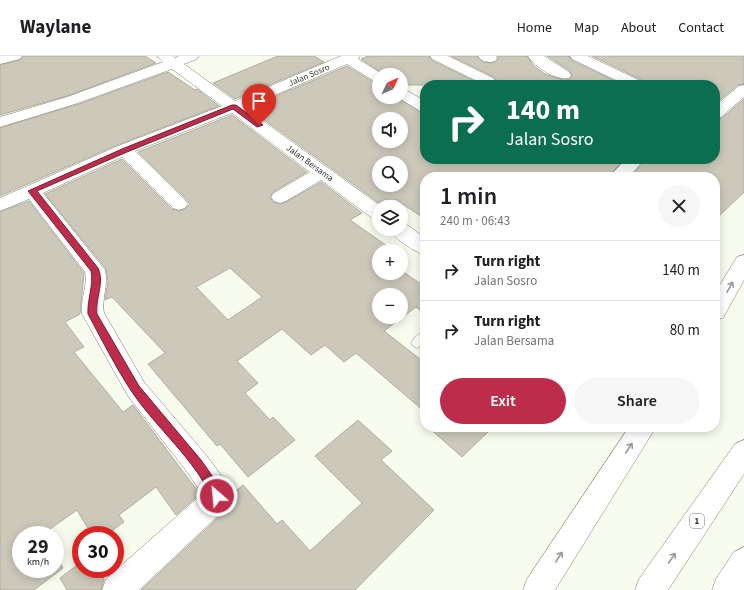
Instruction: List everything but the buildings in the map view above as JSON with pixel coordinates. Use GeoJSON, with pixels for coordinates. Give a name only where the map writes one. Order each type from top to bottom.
{"type":"FeatureCollection","features":[{"type":"Feature","properties":{"kind":"main road"},"geometry":{"type":"LineString","coordinates":[[0,60],[15,56]]}},
{"type":"Feature","properties":{"kind":"main road"},"geometry":{"type":"LineString","coordinates":[[0,122],[47,109],[118,85],[169,60],[192,56]]}},
{"type":"Feature","properties":{"kind":"main road"},"geometry":{"type":"LineString","coordinates":[[438,56],[486,80]]}},
{"type":"Feature","properties":{"kind":"main road"},"geometry":{"type":"LineString","coordinates":[[535,56],[564,76]]}},
{"type":"Feature","properties":{"kind":"main road"},"geometry":{"type":"LineString","coordinates":[[577,56],[627,80]]}},
{"type":"Feature","properties":{"kind":"main road"},"geometry":{"type":"LineString","coordinates":[[350,57],[372,73]]}},
{"type":"Feature","properties":{"kind":"main road","name":"Jalan Sosro"},"geometry":{"type":"LineString","coordinates":[[0,205],[124,150],[234,107],[350,57]]}},
{"type":"Feature","properties":{"kind":"main road","name":"Jalan Bersama"},"geometry":{"type":"LineString","coordinates":[[169,60],[372,209]]}},
{"type":"Feature","properties":{"kind":"main road"},"geometry":{"type":"LineString","coordinates":[[720,110],[744,89]]}},
{"type":"Feature","properties":{"kind":"main road"},"geometry":{"type":"LineString","coordinates":[[408,97],[420,105]]}},
{"type":"Feature","properties":{"kind":"main road"},"geometry":{"type":"LineString","coordinates":[[124,150],[179,204]]}},
{"type":"Feature","properties":{"kind":"main road"},"geometry":{"type":"LineString","coordinates":[[623,172],[631,164]]}},
{"type":"Feature","properties":{"kind":"main road"},"geometry":{"type":"LineString","coordinates":[[280,197],[323,172]]}},
{"type":"Feature","properties":{"kind":"main road"},"geometry":{"type":"LineString","coordinates":[[32,191],[95,270],[97,277],[92,306],[93,314],[136,389],[197,464],[216,492],[217,496],[214,501],[117,590]]}},
{"type":"Feature","properties":{"kind":"main road"},"geometry":{"type":"LineString","coordinates":[[408,236],[420,244]]}},
{"type":"Feature","properties":{"kind":"main road"},"geometry":{"type":"LineString","coordinates":[[720,303],[744,262]]}},
{"type":"Feature","properties":{"kind":"main road"},"geometry":{"type":"LineString","coordinates":[[538,590],[640,432]]}},
{"type":"Feature","properties":{"kind":"main road","name":"1"},"geometry":{"type":"LineString","coordinates":[[650,590],[744,452]]}},
{"type":"Feature","properties":{"kind":"main road"},"geometry":{"type":"LineString","coordinates":[[727,590],[744,562]]}},
{"type":"Feature","properties":{"kind":"route"},"geometry":{"type":"LineString","coordinates":[[217,496],[214,488],[197,464],[136,389],[111,349],[92,311],[94,289],[97,277],[95,270],[32,191],[124,150],[234,107],[259,125]]}}]}
